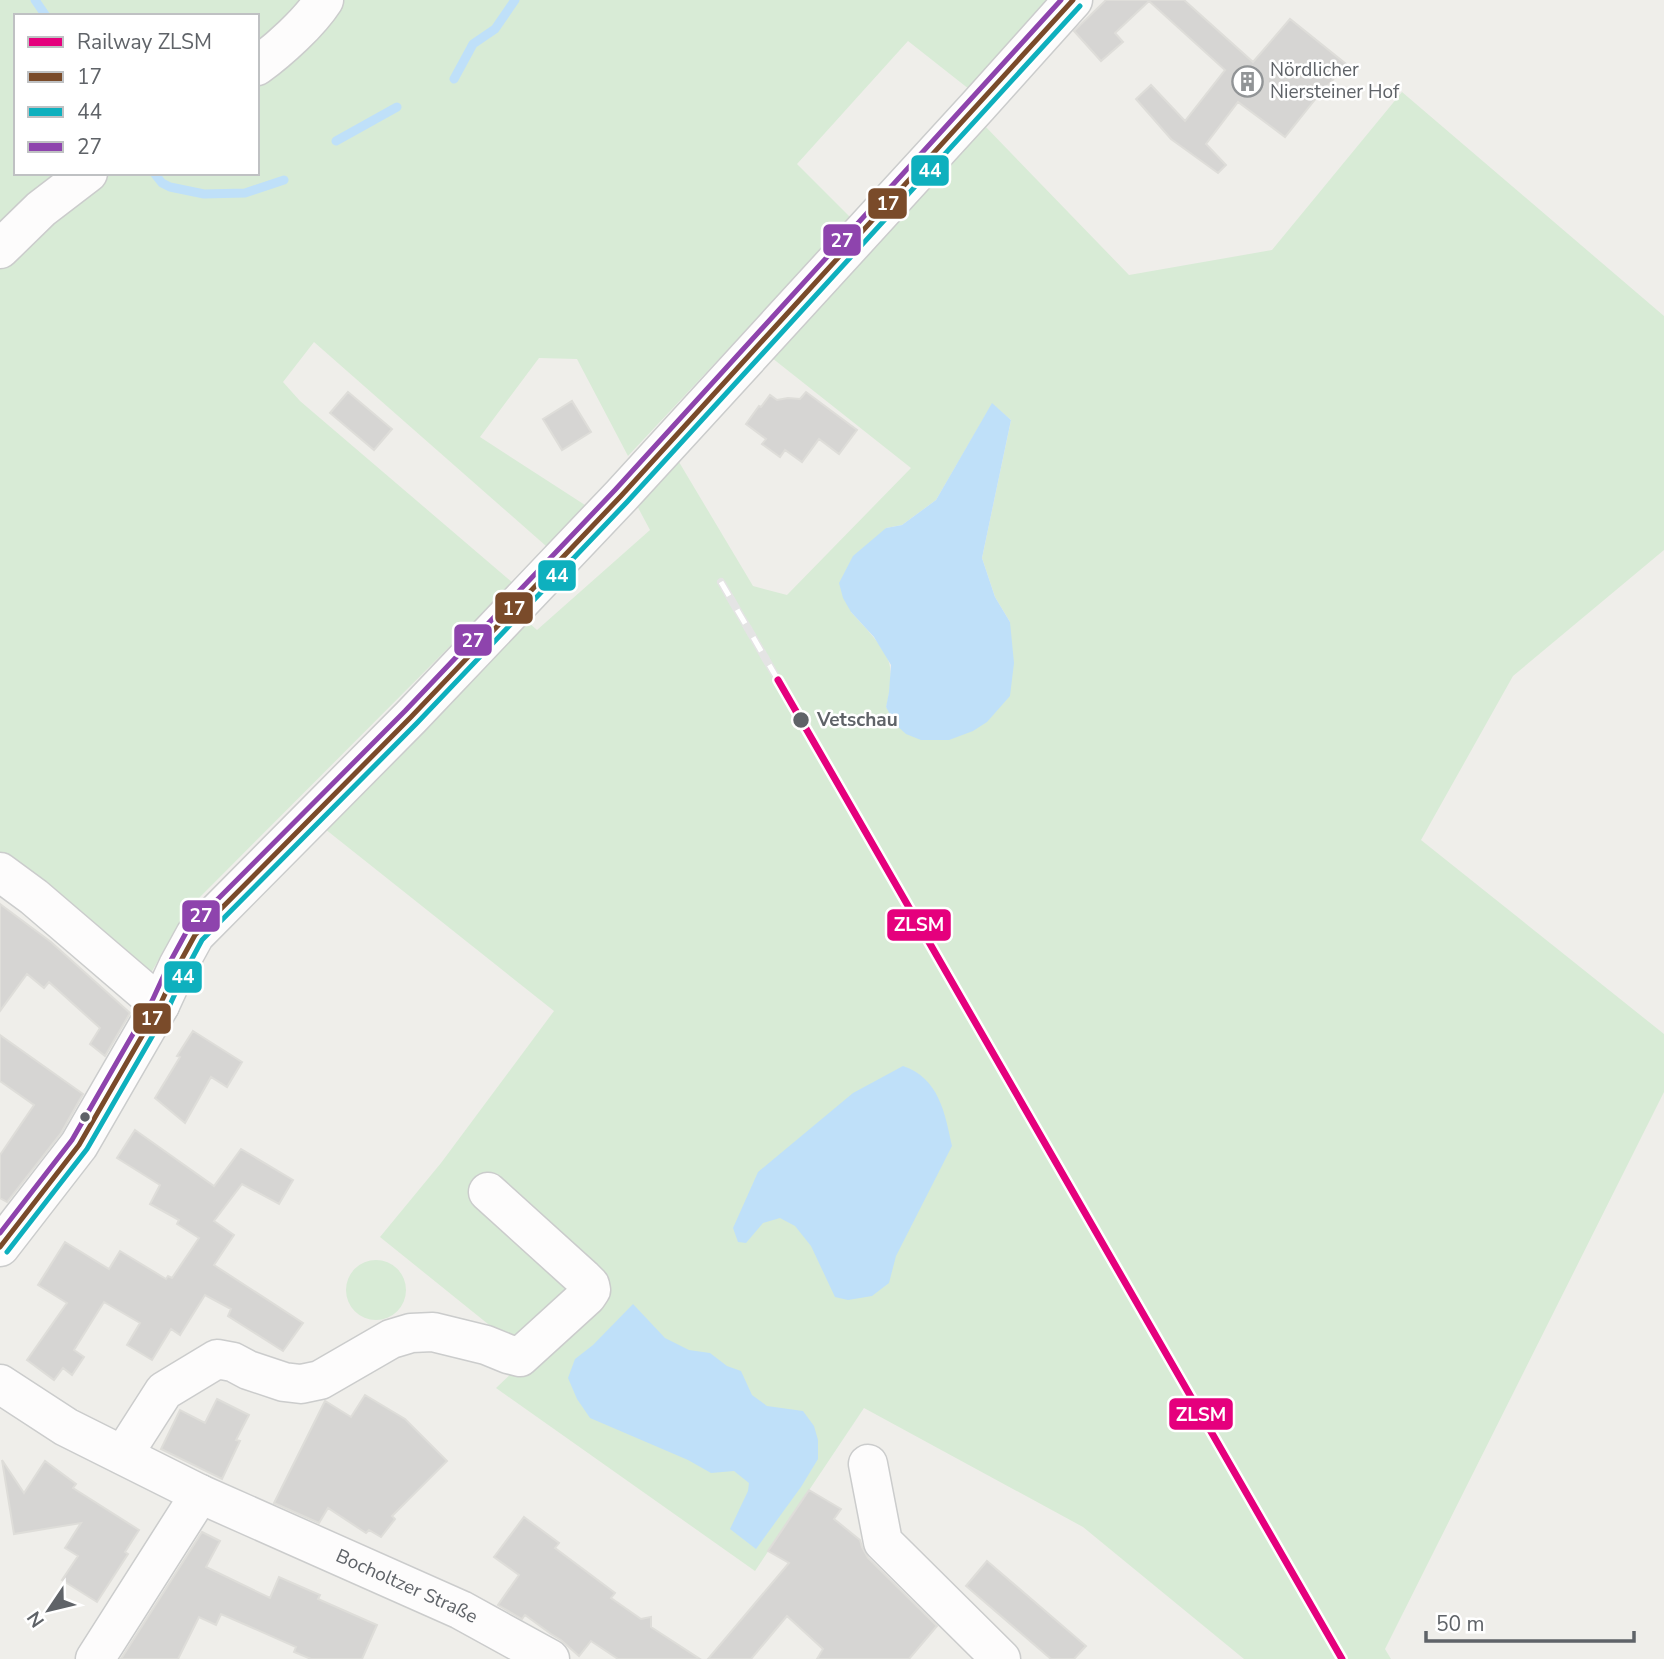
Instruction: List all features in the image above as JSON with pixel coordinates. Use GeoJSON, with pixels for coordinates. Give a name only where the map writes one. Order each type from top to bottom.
{"type":"FeatureCollection","features":[{"type":"Feature","properties":{"kind":"street"},"geometry":{"type":"LineString","coordinates":[[259,65],[296,32],[324,0]]}},
{"type":"Feature","properties":{"kind":"street"},"geometry":{"type":"LineString","coordinates":[[0,1247],[79,1145],[160,1005],[195,934],[411,718],[621,496],[1073,0]]}},
{"type":"Feature","properties":{"kind":"street"},"geometry":{"type":"LineString","coordinates":[[0,249],[41,209],[85,175]]}},
{"type":"Feature","properties":{"kind":"street"},"geometry":{"type":"LineString","coordinates":[[0,872],[34,897],[160,1005]]}},
{"type":"Feature","properties":{"kind":"street"},"geometry":{"type":"LineString","coordinates":[[123,1455],[164,1391],[217,1359],[233,1362],[284,1382],[301,1384],[320,1380],[391,1339],[411,1332],[433,1332],[486,1345],[520,1357],[556,1326],[591,1290],[583,1278],[488,1192]]}},
{"type":"Feature","properties":{"kind":"street","name":"Bocholtzer Straße"},"geometry":{"type":"LineString","coordinates":[[0,1384],[66,1427],[200,1494],[461,1610],[550,1659]]}},
{"type":"Feature","properties":{"kind":"street"},"geometry":{"type":"LineString","coordinates":[[868,1464],[883,1542],[1001,1659]]}},
{"type":"Feature","properties":{"kind":"street"},"geometry":{"type":"LineString","coordinates":[[94,1659],[200,1494]]}},
{"type":"Feature","properties":{"kind":"green space"},"geometry":{"type":"Polygon","coordinates":[[[0,0],[1056,0],[974,93],[908,41],[797,164],[851,218],[628,456],[577,359],[539,358],[480,437],[585,505],[546,546],[314,342],[283,382],[300,401],[513,583],[200,897],[176,929],[151,973],[0,859],[0,0]]]}},
{"type":"Feature","properties":{"kind":"green space"},"geometry":{"type":"Polygon","coordinates":[[[1402,92],[1664,316],[1664,550],[1513,676],[1421,840],[1664,1034],[1664,1092],[1385,1649],[1391,1659],[1244,1659],[1083,1527],[864,1408],[755,1571],[496,1388],[529,1357],[380,1237],[441,1163],[554,1011],[320,825],[528,622],[537,630],[650,530],[635,502],[676,457],[753,586],[787,595],[911,468],[767,354],[983,124],[1129,275],[1272,250],[1402,92]],[[992,404],[936,500],[902,525],[886,528],[851,612],[874,638],[888,661],[891,672],[886,708],[1010,622],[995,597],[982,558],[1011,420],[992,404]]]}},
{"type":"Feature","properties":{"kind":"green space"},"geometry":{"type":"Polygon","coordinates":[[[376,1260],[397,1269],[406,1290],[397,1311],[376,1320],[355,1311],[346,1290],[355,1269],[376,1260]]]}},
{"type":"Feature","properties":{"kind":"water"},"geometry":{"type":"Polygon","coordinates":[[[992,403],[1011,420],[982,558],[995,597],[1010,622],[1014,663],[1010,696],[987,722],[973,731],[949,740],[921,740],[906,734],[895,724],[886,707],[891,665],[874,637],[851,612],[839,583],[853,556],[886,528],[902,525],[936,500],[992,403]]]}},
{"type":"Feature","properties":{"kind":"water"},"geometry":{"type":"Polygon","coordinates":[[[903,1066],[925,1079],[932,1088],[943,1109],[952,1146],[896,1256],[889,1283],[872,1296],[848,1300],[835,1297],[811,1246],[795,1226],[780,1218],[763,1223],[746,1243],[738,1242],[733,1228],[758,1172],[853,1093],[903,1066]]]}},
{"type":"Feature","properties":{"kind":"water"},"geometry":{"type":"Polygon","coordinates":[[[633,1304],[665,1338],[689,1350],[710,1353],[727,1366],[741,1371],[752,1395],[767,1406],[803,1411],[814,1426],[818,1440],[818,1459],[756,1549],[730,1529],[748,1491],[749,1483],[734,1471],[711,1473],[688,1460],[590,1418],[577,1399],[568,1378],[575,1359],[593,1345],[633,1304]]]}},
{"type":"Feature","properties":{"kind":"building","name":"Nördlicher Niersteiner Hof"},"geometry":{"type":"Polygon","coordinates":[[[1106,0],[1184,0],[1253,62],[1290,19],[1346,64],[1285,137],[1238,102],[1206,144],[1226,165],[1218,173],[1171,139],[1136,99],[1151,85],[1185,121],[1225,70],[1149,1],[1115,33],[1123,42],[1101,61],[1074,31],[1106,0]]]}},
{"type":"Feature","properties":{"kind":"building"},"geometry":{"type":"Polygon","coordinates":[[[348,392],[392,429],[374,450],[330,413],[348,392]]]}},
{"type":"Feature","properties":{"kind":"building"},"geometry":{"type":"Polygon","coordinates":[[[806,392],[857,430],[839,454],[819,439],[802,462],[785,450],[780,457],[762,444],[766,439],[746,424],[770,395],[777,400],[800,399],[806,392]]]}},
{"type":"Feature","properties":{"kind":"building"},"geometry":{"type":"Polygon","coordinates":[[[572,401],[591,432],[562,450],[543,419],[572,401]]]}},
{"type":"Feature","properties":{"kind":"building"},"geometry":{"type":"Polygon","coordinates":[[[0,904],[51,942],[130,1013],[105,1056],[90,1044],[100,1028],[49,982],[44,988],[27,974],[0,1011],[0,904]]]}},
{"type":"Feature","properties":{"kind":"building"},"geometry":{"type":"Polygon","coordinates":[[[193,1031],[242,1062],[227,1087],[211,1077],[185,1123],[155,1098],[193,1031]]]}},
{"type":"Feature","properties":{"kind":"building"},"geometry":{"type":"Polygon","coordinates":[[[0,1035],[83,1094],[61,1133],[7,1202],[0,1198],[0,1155],[34,1105],[0,1081],[0,1035]]]}},
{"type":"Feature","properties":{"kind":"building"},"geometry":{"type":"Polygon","coordinates":[[[135,1130],[214,1186],[241,1149],[293,1180],[279,1204],[242,1184],[214,1221],[234,1235],[214,1265],[303,1323],[283,1351],[228,1316],[231,1309],[205,1295],[180,1335],[171,1329],[152,1360],[127,1345],[140,1323],[104,1302],[74,1350],[84,1357],[72,1375],[63,1368],[54,1380],[27,1360],[67,1303],[38,1285],[65,1242],[109,1269],[120,1251],[166,1279],[168,1276],[172,1278],[199,1238],[177,1224],[179,1220],[150,1204],[160,1185],[117,1158],[135,1130]]]}},
{"type":"Feature","properties":{"kind":"building"},"geometry":{"type":"Polygon","coordinates":[[[365,1395],[405,1419],[447,1461],[392,1516],[395,1519],[381,1537],[369,1530],[366,1533],[328,1508],[319,1523],[274,1503],[325,1401],[351,1417],[365,1395]]]}},
{"type":"Feature","properties":{"kind":"building"},"geometry":{"type":"Polygon","coordinates":[[[217,1399],[249,1415],[236,1440],[240,1441],[222,1479],[161,1449],[180,1410],[205,1423],[217,1399]]]}},
{"type":"Feature","properties":{"kind":"building"},"geometry":{"type":"Polygon","coordinates":[[[2,1460],[24,1493],[45,1461],[76,1484],[73,1488],[139,1530],[125,1552],[128,1554],[97,1602],[62,1580],[78,1556],[65,1548],[81,1523],[14,1534],[2,1460]]]}},
{"type":"Feature","properties":{"kind":"building"},"geometry":{"type":"Polygon","coordinates":[[[809,1490],[841,1509],[834,1519],[860,1540],[868,1558],[937,1626],[909,1659],[817,1659],[823,1649],[787,1616],[751,1659],[708,1659],[789,1563],[768,1551],[809,1490]]]}},
{"type":"Feature","properties":{"kind":"building"},"geometry":{"type":"Polygon","coordinates":[[[524,1517],[559,1543],[555,1548],[615,1593],[611,1598],[641,1619],[651,1617],[651,1627],[700,1659],[618,1659],[591,1641],[579,1656],[525,1615],[522,1619],[498,1605],[519,1575],[494,1557],[524,1517]]]}},
{"type":"Feature","properties":{"kind":"building"},"geometry":{"type":"Polygon","coordinates":[[[202,1532],[220,1541],[206,1567],[270,1598],[279,1577],[320,1595],[318,1599],[377,1625],[362,1659],[311,1659],[294,1652],[296,1647],[221,1614],[216,1625],[199,1617],[178,1659],[121,1659],[202,1532]]]}},
{"type":"Feature","properties":{"kind":"building"},"geometry":{"type":"Polygon","coordinates":[[[987,1561],[1086,1646],[1074,1659],[1051,1659],[966,1586],[987,1561]]]}},
{"type":"Feature","properties":{"kind":"waterway"},"geometry":{"type":"LineString","coordinates":[[35,0],[45,14]]}},
{"type":"Feature","properties":{"kind":"waterway"},"geometry":{"type":"LineString","coordinates":[[454,79],[473,44],[495,29],[515,0]]}},
{"type":"Feature","properties":{"kind":"waterway"},"geometry":{"type":"LineString","coordinates":[[336,141],[397,107]]}},
{"type":"Feature","properties":{"kind":"waterway"},"geometry":{"type":"LineString","coordinates":[[156,175],[170,187],[204,194],[245,193],[284,180]]}},
{"type":"Feature","properties":{"kind":"railway"},"geometry":{"type":"LineString","coordinates":[[721,582],[778,680]]}},
{"type":"Feature","properties":{"kind":"rail line","name":"ZLSM"},"geometry":{"type":"LineString","coordinates":[[778,680],[1342,1659]]}},
{"type":"Feature","properties":{"kind":"transit line","name":"27"},"geometry":{"type":"LineString","coordinates":[[0,1233],[72,1140],[152,1001],[188,929],[405,711],[615,490],[1061,0]]}},
{"type":"Feature","properties":{"kind":"transit line","name":"17"},"geometry":{"type":"LineString","coordinates":[[0,1247],[79,1145],[160,1005],[195,935],[411,717],[621,496],[1073,0]]}},
{"type":"Feature","properties":{"kind":"transit line","name":"44"},"geometry":{"type":"LineString","coordinates":[[7,1252],[87,1149],[168,1009],[202,940],[417,723],[627,502],[1080,6]]}},
{"type":"Feature","properties":{"kind":"place","name":"Nördlicher Niersteiner Hof"},"geometry":{"type":"Point","coordinates":[1247,81]}},
{"type":"Feature","properties":{"kind":"place","name":"Vetschau"},"geometry":{"type":"Point","coordinates":[801,720]}}]}
